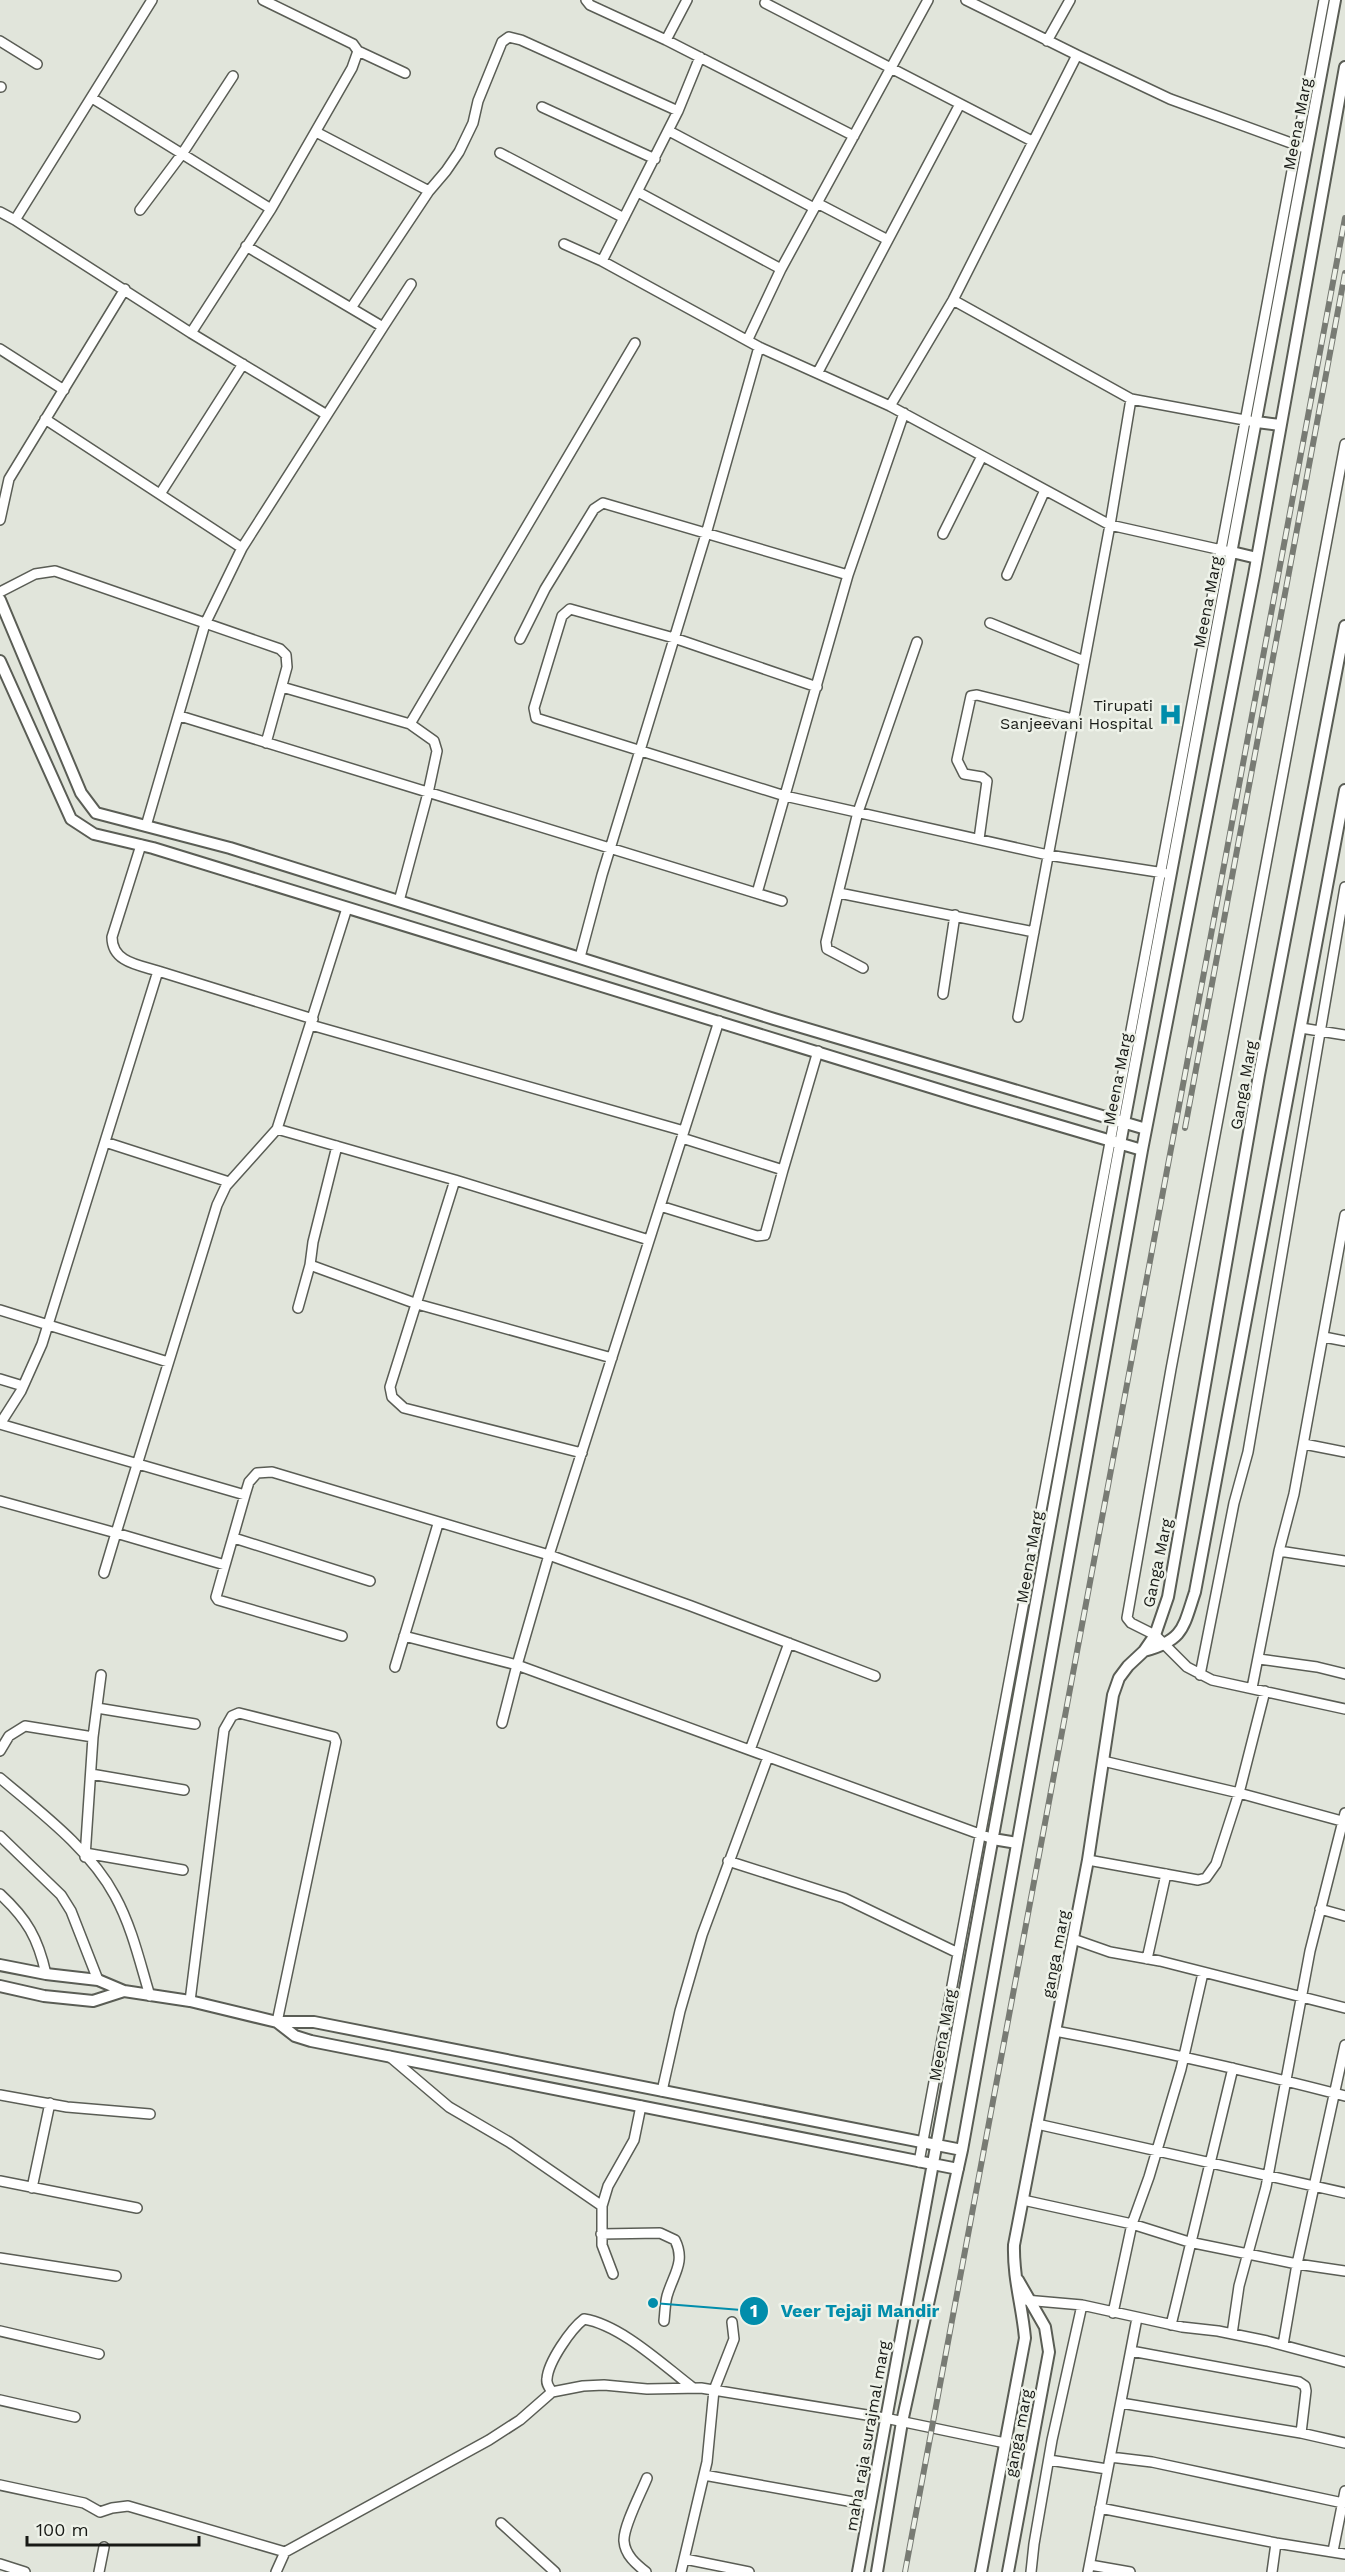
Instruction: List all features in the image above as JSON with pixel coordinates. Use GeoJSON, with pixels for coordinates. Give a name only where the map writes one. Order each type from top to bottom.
{"type":"FeatureCollection","features":[{"type":"Feature","properties":{"kind":"street"},"geometry":{"type":"LineString","coordinates":[[15,220],[153,0]]}},
{"type":"Feature","properties":{"kind":"street"},"geometry":{"type":"LineString","coordinates":[[263,0],[352,44],[358,51],[405,73]]}},
{"type":"Feature","properties":{"kind":"street"},"geometry":{"type":"LineString","coordinates":[[586,0],[590,5],[666,40],[854,135]]}},
{"type":"Feature","properties":{"kind":"street"},"geometry":{"type":"LineString","coordinates":[[666,40],[687,0]]}},
{"type":"Feature","properties":{"kind":"street"},"geometry":{"type":"LineString","coordinates":[[748,339],[781,269],[928,0]]}},
{"type":"Feature","properties":{"kind":"street"},"geometry":{"type":"LineString","coordinates":[[966,0],[1170,99],[1302,147]]}},
{"type":"Feature","properties":{"kind":"street"},"geometry":{"type":"LineString","coordinates":[[1047,41],[1070,0]]}},
{"type":"Feature","properties":{"kind":"street"},"geometry":{"type":"LineString","coordinates":[[919,2162],[979,1834],[1114,1143],[1113,1121],[1159,872],[1226,551],[1245,420],[1302,147],[1323,0]]}},
{"type":"Feature","properties":{"kind":"street","name":"Meena Marg"},"geometry":{"type":"LineString","coordinates":[[933,2165],[993,1839],[1114,1143],[1124,1124],[1172,874],[1226,551],[1257,422],[1302,147],[1335,0]]}},
{"type":"Feature","properties":{"kind":"street"},"geometry":{"type":"LineString","coordinates":[[765,3],[1032,141]]}},
{"type":"Feature","properties":{"kind":"street"},"geometry":{"type":"LineString","coordinates":[[351,308],[429,191],[459,152],[473,123],[478,101],[502,42],[508,38],[521,40],[678,111]]}},
{"type":"Feature","properties":{"kind":"street"},"geometry":{"type":"LineString","coordinates":[[0,41],[37,64]]}},
{"type":"Feature","properties":{"kind":"street"},"geometry":{"type":"LineString","coordinates":[[191,333],[271,209],[352,68],[358,51]]}},
{"type":"Feature","properties":{"kind":"street"},"geometry":{"type":"LineString","coordinates":[[890,406],[953,300],[1077,55]]}},
{"type":"Feature","properties":{"kind":"street"},"geometry":{"type":"LineString","coordinates":[[602,261],[669,131],[700,57]]}},
{"type":"Feature","properties":{"kind":"street"},"geometry":{"type":"LineString","coordinates":[[0,661],[71,819],[94,834],[141,845],[1142,1150],[1193,878],[1257,558],[1345,66]]}},
{"type":"Feature","properties":{"kind":"street"},"geometry":{"type":"LineString","coordinates":[[140,210],[182,154],[232,76]]}},
{"type":"Feature","properties":{"kind":"street"},"geometry":{"type":"LineString","coordinates":[[92,98],[271,209]]}},
{"type":"Feature","properties":{"kind":"street"},"geometry":{"type":"LineString","coordinates":[[818,372],[960,104]]}},
{"type":"Feature","properties":{"kind":"street"},"geometry":{"type":"LineString","coordinates":[[542,107],[655,159]]}},
{"type":"Feature","properties":{"kind":"street"},"geometry":{"type":"LineString","coordinates":[[669,131],[888,240]]}},
{"type":"Feature","properties":{"kind":"street"},"geometry":{"type":"LineString","coordinates":[[316,132],[429,191]]}},
{"type":"Feature","properties":{"kind":"street"},"geometry":{"type":"LineString","coordinates":[[500,153],[624,218]]}},
{"type":"Feature","properties":{"kind":"street"},"geometry":{"type":"LineString","coordinates":[[638,192],[781,269]]}},
{"type":"Feature","properties":{"kind":"street"},"geometry":{"type":"LineString","coordinates":[[0,212],[327,416]]}},
{"type":"Feature","properties":{"kind":"street"},"geometry":{"type":"LineString","coordinates":[[564,244],[602,261],[759,347],[904,413],[1110,525],[1257,558]]}},
{"type":"Feature","properties":{"kind":"street"},"geometry":{"type":"LineString","coordinates":[[246,246],[383,327]]}},
{"type":"Feature","properties":{"kind":"street"},"geometry":{"type":"LineString","coordinates":[[411,284],[242,548],[205,624],[180,716],[112,937],[112,946],[120,958],[158,971],[312,1022],[683,1135],[783,1170]]}},
{"type":"Feature","properties":{"kind":"street"},"geometry":{"type":"LineString","coordinates":[[0,520],[9,479],[125,289]]}},
{"type":"Feature","properties":{"kind":"street"},"geometry":{"type":"LineString","coordinates":[[953,300],[1131,399],[1280,425]]}},
{"type":"Feature","properties":{"kind":"street"},"geometry":{"type":"LineString","coordinates":[[410,724],[635,344]]}},
{"type":"Feature","properties":{"kind":"street"},"geometry":{"type":"LineString","coordinates":[[580,957],[759,347]]}},
{"type":"Feature","properties":{"kind":"street"},"geometry":{"type":"LineString","coordinates":[[0,349],[64,390]]}},
{"type":"Feature","properties":{"kind":"street"},"geometry":{"type":"LineString","coordinates":[[160,494],[243,364]]}},
{"type":"Feature","properties":{"kind":"street"},"geometry":{"type":"LineString","coordinates":[[1018,1017],[1110,525],[1131,399]]}},
{"type":"Feature","properties":{"kind":"street"},"geometry":{"type":"LineString","coordinates":[[757,893],[848,575],[904,413]]}},
{"type":"Feature","properties":{"kind":"street"},"geometry":{"type":"LineString","coordinates":[[45,419],[242,548]]}},
{"type":"Feature","properties":{"kind":"street"},"geometry":{"type":"LineString","coordinates":[[1345,444],[1127,1618],[1131,1623],[1155,1635],[1187,1667],[1212,1680],[1345,1709]]}},
{"type":"Feature","properties":{"kind":"street"},"geometry":{"type":"LineString","coordinates":[[943,534],[982,456]]}},
{"type":"Feature","properties":{"kind":"street"},"geometry":{"type":"LineString","coordinates":[[1007,575],[1045,490]]}},
{"type":"Feature","properties":{"kind":"street"},"geometry":{"type":"LineString","coordinates":[[520,639],[545,589],[594,508],[603,503],[848,575]]}},
{"type":"Feature","properties":{"kind":"street"},"geometry":{"type":"LineString","coordinates":[[0,592],[35,574],[55,571],[280,649],[286,655],[287,667],[266,742]]}},
{"type":"Feature","properties":{"kind":"street"},"geometry":{"type":"LineString","coordinates":[[0,600],[81,794],[96,813],[230,848],[774,1018],[1146,1129]]}},
{"type":"Feature","properties":{"kind":"street"},"geometry":{"type":"LineString","coordinates":[[817,687],[674,638],[570,609],[562,616],[534,708],[536,718],[785,796],[1048,855],[1193,878]]}},
{"type":"Feature","properties":{"kind":"street"},"geometry":{"type":"LineString","coordinates":[[990,623],[1084,661]]}},
{"type":"Feature","properties":{"kind":"street","name":"Ganga Marg"},"geometry":{"type":"LineString","coordinates":[[1144,1652],[1155,1635],[1168,1597],[1261,1063],[1345,626]]}},
{"type":"Feature","properties":{"kind":"street"},"geometry":{"type":"LineString","coordinates":[[863,968],[827,949],[826,942],[858,812],[917,642]]}},
{"type":"Feature","properties":{"kind":"street"},"geometry":{"type":"LineString","coordinates":[[282,687],[410,724],[434,741],[437,747],[428,793],[399,901]]}},
{"type":"Feature","properties":{"kind":"street"},"geometry":{"type":"LineString","coordinates":[[978,839],[988,788],[987,781],[982,777],[964,774],[957,760],[971,696],[977,695],[1073,719]]}},
{"type":"Feature","properties":{"kind":"street"},"geometry":{"type":"LineString","coordinates":[[180,716],[782,901]]}},
{"type":"Feature","properties":{"kind":"street"},"geometry":{"type":"LineString","coordinates":[[1144,1652],[1167,1645],[1183,1626],[1195,1592],[1345,790]]}},
{"type":"Feature","properties":{"kind":"street"},"geometry":{"type":"LineString","coordinates":[[1200,1674],[1234,1503],[1248,1452],[1265,1346],[1277,1291],[1302,1128],[1322,1032],[1345,887]]}},
{"type":"Feature","properties":{"kind":"street"},"geometry":{"type":"LineString","coordinates":[[839,893],[1034,932]]}},
{"type":"Feature","properties":{"kind":"street"},"geometry":{"type":"LineString","coordinates":[[104,1573],[218,1204],[229,1182],[277,1129],[347,908]]}},
{"type":"Feature","properties":{"kind":"street"},"geometry":{"type":"LineString","coordinates":[[943,994],[955,915]]}},
{"type":"Feature","properties":{"kind":"street"},"geometry":{"type":"LineString","coordinates":[[158,971],[48,1325],[23,1386],[0,1424],[245,1495]]}},
{"type":"Feature","properties":{"kind":"street"},"geometry":{"type":"LineString","coordinates":[[502,1723],[549,1555],[719,1021]]}},
{"type":"Feature","properties":{"kind":"street"},"geometry":{"type":"LineString","coordinates":[[1301,1028],[1345,1035]]}},
{"type":"Feature","properties":{"kind":"street"},"geometry":{"type":"LineString","coordinates":[[660,1206],[757,1236],[765,1235],[818,1052]]}},
{"type":"Feature","properties":{"kind":"street"},"geometry":{"type":"LineString","coordinates":[[277,1129],[649,1239]]}},
{"type":"Feature","properties":{"kind":"street"},"geometry":{"type":"LineString","coordinates":[[105,1142],[229,1182]]}},
{"type":"Feature","properties":{"kind":"street"},"geometry":{"type":"LineString","coordinates":[[298,1308],[337,1146]]}},
{"type":"Feature","properties":{"kind":"street","name":"maha raja surajmal marg"},"geometry":{"type":"LineString","coordinates":[[876,2572],[902,2422],[962,2150],[1142,1150]]}},
{"type":"Feature","properties":{"kind":"street"},"geometry":{"type":"LineString","coordinates":[[455,1180],[390,1387],[392,1397],[404,1408],[582,1453]]}},
{"type":"Feature","properties":{"kind":"street"},"geometry":{"type":"LineString","coordinates":[[1252,1688],[1304,1444],[1311,1394],[1324,1337],[1329,1295],[1345,1215]]}},
{"type":"Feature","properties":{"kind":"street"},"geometry":{"type":"LineString","coordinates":[[310,1265],[417,1304],[612,1358]]}},
{"type":"Feature","properties":{"kind":"street"},"geometry":{"type":"LineString","coordinates":[[0,1310],[168,1362]]}},
{"type":"Feature","properties":{"kind":"street"},"geometry":{"type":"LineString","coordinates":[[1324,1337],[1345,1341]]}},
{"type":"Feature","properties":{"kind":"street"},"geometry":{"type":"LineString","coordinates":[[0,1379],[23,1386]]}},
{"type":"Feature","properties":{"kind":"street"},"geometry":{"type":"LineString","coordinates":[[1304,1444],[1345,1452]]}},
{"type":"Feature","properties":{"kind":"street"},"geometry":{"type":"LineString","coordinates":[[342,1636],[216,1598],[245,1495],[253,1476],[257,1473],[267,1471],[438,1524],[549,1555],[875,1676]]}},
{"type":"Feature","properties":{"kind":"street"},"geometry":{"type":"LineString","coordinates":[[0,1501],[225,1565]]}},
{"type":"Feature","properties":{"kind":"street"},"geometry":{"type":"LineString","coordinates":[[395,1667],[438,1524]]}},
{"type":"Feature","properties":{"kind":"street"},"geometry":{"type":"LineString","coordinates":[[234,1538],[370,1581]]}},
{"type":"Feature","properties":{"kind":"street"},"geometry":{"type":"LineString","coordinates":[[1280,1551],[1345,1561]]}},
{"type":"Feature","properties":{"kind":"street"},"geometry":{"type":"LineString","coordinates":[[404,1636],[517,1665],[993,1839],[1017,1843]]}},
{"type":"Feature","properties":{"kind":"street"},"geometry":{"type":"LineString","coordinates":[[750,1750],[789,1643]]}},
{"type":"Feature","properties":{"kind":"street","name":"ganga marg"},"geometry":{"type":"LineString","coordinates":[[1008,2572],[1049,2352],[1045,2327],[1025,2300],[1013,2273],[1014,2245],[1088,1860],[1113,1695],[1119,1678],[1128,1666],[1144,1652]]}},
{"type":"Feature","properties":{"kind":"street"},"geometry":{"type":"LineString","coordinates":[[1259,1659],[1317,1666],[1345,1674]]}},
{"type":"Feature","properties":{"kind":"street"},"geometry":{"type":"LineString","coordinates":[[85,1855],[93,1737],[101,1675]]}},
{"type":"Feature","properties":{"kind":"street"},"geometry":{"type":"LineString","coordinates":[[1088,1860],[1198,1880],[1206,1878],[1210,1874],[1239,1793],[1265,1691]]}},
{"type":"Feature","properties":{"kind":"street"},"geometry":{"type":"LineString","coordinates":[[97,1708],[195,1724]]}},
{"type":"Feature","properties":{"kind":"street"},"geometry":{"type":"LineString","coordinates":[[190,2001],[224,1730],[232,1716],[239,1713],[334,1737],[336,1742],[278,2022]]}},
{"type":"Feature","properties":{"kind":"street"},"geometry":{"type":"LineString","coordinates":[[0,1751],[9,1736],[25,1726],[93,1737]]}},
{"type":"Feature","properties":{"kind":"street"},"geometry":{"type":"LineString","coordinates":[[662,2091],[683,2000],[728,1861],[768,1757]]}},
{"type":"Feature","properties":{"kind":"street"},"geometry":{"type":"LineString","coordinates":[[1103,1761],[1344,1819],[1320,1909],[1268,2174],[1239,2286],[1232,2334]]}},
{"type":"Feature","properties":{"kind":"street"},"geometry":{"type":"LineString","coordinates":[[91,1774],[184,1790]]}},
{"type":"Feature","properties":{"kind":"street"},"geometry":{"type":"LineString","coordinates":[[0,1778],[85,1855],[103,1877],[116,1898],[133,1941],[150,1996]]}},
{"type":"Feature","properties":{"kind":"street"},"geometry":{"type":"LineString","coordinates":[[0,1836],[61,1895],[71,1911],[98,1980]]}},
{"type":"Feature","properties":{"kind":"street"},"geometry":{"type":"LineString","coordinates":[[85,1855],[183,1870]]}},
{"type":"Feature","properties":{"kind":"street"},"geometry":{"type":"LineString","coordinates":[[728,1861],[844,1898],[958,1953]]}},
{"type":"Feature","properties":{"kind":"street"},"geometry":{"type":"LineString","coordinates":[[1147,1959],[1166,1874]]}},
{"type":"Feature","properties":{"kind":"street"},"geometry":{"type":"LineString","coordinates":[[0,1894],[34,1934],[45,1974]]}},
{"type":"Feature","properties":{"kind":"street"},"geometry":{"type":"LineString","coordinates":[[1320,1909],[1345,1916]]}},
{"type":"Feature","properties":{"kind":"street"},"geometry":{"type":"LineString","coordinates":[[1073,1939],[1110,1952],[1246,1981],[1301,1998],[1345,2008]]}},
{"type":"Feature","properties":{"kind":"street"},"geometry":{"type":"LineString","coordinates":[[0,1965],[45,1974],[98,1980],[124,1991],[190,2001],[278,2022],[314,2022],[962,2150]]}},
{"type":"Feature","properties":{"kind":"street"},"geometry":{"type":"LineString","coordinates":[[1113,2313],[1132,2224],[1157,2149],[1203,1973]]}},
{"type":"Feature","properties":{"kind":"street"},"geometry":{"type":"LineString","coordinates":[[0,1986],[44,1996],[93,2001],[124,1991]]}},
{"type":"Feature","properties":{"kind":"street"},"geometry":{"type":"LineString","coordinates":[[278,2022],[295,2036],[957,2169]]}},
{"type":"Feature","properties":{"kind":"street"},"geometry":{"type":"LineString","coordinates":[[1055,2031],[1286,2079],[1345,2096]]}},
{"type":"Feature","properties":{"kind":"street"},"geometry":{"type":"LineString","coordinates":[[1283,2345],[1297,2264],[1345,2045]]}},
{"type":"Feature","properties":{"kind":"street"},"geometry":{"type":"LineString","coordinates":[[389,2056],[449,2107],[509,2142],[602,2206]]}},
{"type":"Feature","properties":{"kind":"street"},"geometry":{"type":"LineString","coordinates":[[1171,2325],[1189,2242],[1233,2068]]}},
{"type":"Feature","properties":{"kind":"street"},"geometry":{"type":"LineString","coordinates":[[0,2095],[67,2107],[150,2114]]}},
{"type":"Feature","properties":{"kind":"street"},"geometry":{"type":"LineString","coordinates":[[32,2187],[50,2103]]}},
{"type":"Feature","properties":{"kind":"street"},"geometry":{"type":"LineString","coordinates":[[613,2274],[604,2252],[601,2234],[602,2206],[608,2186],[634,2140],[641,2106]]}},
{"type":"Feature","properties":{"kind":"street"},"geometry":{"type":"LineString","coordinates":[[1037,2124],[1157,2149],[1209,2164],[1268,2174],[1345,2193]]}},
{"type":"Feature","properties":{"kind":"street","name":"maha raja surajmal marg"},"geometry":{"type":"LineString","coordinates":[[858,2572],[933,2165]]}},
{"type":"Feature","properties":{"kind":"street"},"geometry":{"type":"LineString","coordinates":[[0,2181],[137,2208]]}},
{"type":"Feature","properties":{"kind":"street"},"geometry":{"type":"LineString","coordinates":[[1023,2200],[1132,2224],[1189,2242],[1248,2255],[1345,2271]]}},
{"type":"Feature","properties":{"kind":"street"},"geometry":{"type":"LineString","coordinates":[[601,2234],[660,2233],[675,2240],[681,2259],[668,2294],[664,2321]]}},
{"type":"Feature","properties":{"kind":"street"},"geometry":{"type":"LineString","coordinates":[[0,2258],[116,2276]]}},
{"type":"Feature","properties":{"kind":"street"},"geometry":{"type":"LineString","coordinates":[[1025,2300],[1082,2305],[1171,2325],[1232,2334],[1345,2362]]}},
{"type":"Feature","properties":{"kind":"street","name":"ganga marg"},"geometry":{"type":"LineString","coordinates":[[981,2572],[1025,2338],[1025,2300]]}},
{"type":"Feature","properties":{"kind":"street"},"geometry":{"type":"LineString","coordinates":[[1031,2572],[1049,2460],[1082,2305]]}},
{"type":"Feature","properties":{"kind":"street"},"geometry":{"type":"LineString","coordinates":[[1130,2572],[1089,2568],[1137,2318]]}},
{"type":"Feature","properties":{"kind":"street"},"geometry":{"type":"LineString","coordinates":[[552,2392],[547,2384],[547,2378],[552,2363],[577,2324],[584,2319],[602,2325],[642,2348],[692,2387]]}},
{"type":"Feature","properties":{"kind":"street"},"geometry":{"type":"LineString","coordinates":[[681,2572],[710,2445],[714,2390],[732,2344],[732,2322]]}},
{"type":"Feature","properties":{"kind":"street"},"geometry":{"type":"LineString","coordinates":[[0,2331],[99,2354]]}},
{"type":"Feature","properties":{"kind":"street"},"geometry":{"type":"LineString","coordinates":[[1131,2351],[1299,2382],[1305,2386],[1306,2391],[1306,2409],[1301,2433]]}},
{"type":"Feature","properties":{"kind":"street"},"geometry":{"type":"LineString","coordinates":[[276,2572],[285,2552],[489,2440],[520,2420],[552,2392],[583,2386],[647,2389],[692,2387],[885,2418],[1005,2443]]}},
{"type":"Feature","properties":{"kind":"street"},"geometry":{"type":"LineString","coordinates":[[0,2400],[75,2417]]}},
{"type":"Feature","properties":{"kind":"street"},"geometry":{"type":"LineString","coordinates":[[1121,2403],[1301,2433],[1345,2443]]}},
{"type":"Feature","properties":{"kind":"street"},"geometry":{"type":"LineString","coordinates":[[1110,2457],[1152,2462],[1343,2503]]}},
{"type":"Feature","properties":{"kind":"street"},"geometry":{"type":"LineString","coordinates":[[1049,2460],[1107,2469]]}},
{"type":"Feature","properties":{"kind":"street"},"geometry":{"type":"LineString","coordinates":[[704,2475],[870,2505]]}},
{"type":"Feature","properties":{"kind":"street"},"geometry":{"type":"LineString","coordinates":[[646,2572],[634,2562],[623,2540],[647,2478]]}},
{"type":"Feature","properties":{"kind":"street"},"geometry":{"type":"LineString","coordinates":[[0,2485],[84,2503],[100,2512],[128,2506],[285,2552]]}},
{"type":"Feature","properties":{"kind":"street"},"geometry":{"type":"LineString","coordinates":[[1333,2551],[1345,2491]]}},
{"type":"Feature","properties":{"kind":"street"},"geometry":{"type":"LineString","coordinates":[[1100,2508],[1276,2543],[1345,2554]]}},
{"type":"Feature","properties":{"kind":"street"},"geometry":{"type":"LineString","coordinates":[[501,2523],[555,2572]]}},
{"type":"Feature","properties":{"kind":"street"},"geometry":{"type":"LineString","coordinates":[[1272,2572],[1276,2543]]}},
{"type":"Feature","properties":{"kind":"street"},"geometry":{"type":"LineString","coordinates":[[99,2572],[104,2547]]}},
{"type":"Feature","properties":{"kind":"street"},"geometry":{"type":"LineString","coordinates":[[685,2559],[749,2572]]}},
{"type":"Feature","properties":{"kind":"street"},"geometry":{"type":"LineString","coordinates":[[0,2564],[25,2572]]}},
{"type":"Feature","properties":{"kind":"railway"},"geometry":{"type":"LineString","coordinates":[[905,2572],[1345,218]]}},
{"type":"Feature","properties":{"kind":"railway"},"geometry":{"type":"LineString","coordinates":[[1185,1128],[1345,273]]}},
{"type":"Feature","properties":{"kind":"place","name":"Tirupati Sanjeevani Hospital"},"geometry":{"type":"Point","coordinates":[1171,714]}},
{"type":"Feature","properties":{"kind":"place","name":"Veer Tejaji Mandir"},"geometry":{"type":"Point","coordinates":[653,2303]}}]}
